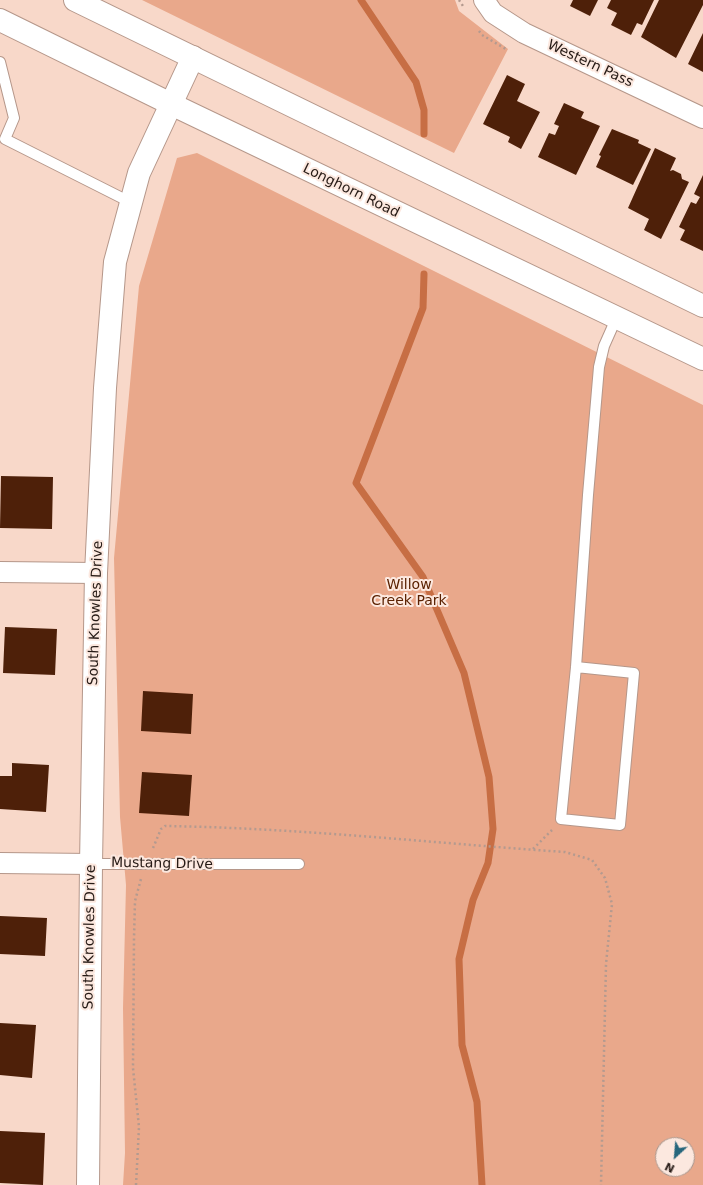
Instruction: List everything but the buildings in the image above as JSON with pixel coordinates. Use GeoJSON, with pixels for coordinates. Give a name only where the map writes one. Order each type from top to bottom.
{"type":"FeatureCollection","features":[{"type":"Feature","properties":{"kind":"main road"},"geometry":{"type":"LineString","coordinates":[[75,0],[703,306]]}},
{"type":"Feature","properties":{"kind":"main road","name":"Longhorn Road"},"geometry":{"type":"LineString","coordinates":[[0,20],[171,104],[703,359]]}},
{"type":"Feature","properties":{"kind":"main road","name":"South Knowles Drive"},"geometry":{"type":"LineString","coordinates":[[88,1185],[90,864],[96,573],[105,388],[115,262],[139,173],[193,57]]}},
{"type":"Feature","properties":{"kind":"street","name":"Western Pass"},"geometry":{"type":"LineString","coordinates":[[484,0],[494,13],[524,33],[703,118]]}},
{"type":"Feature","properties":{"kind":"street"},"geometry":{"type":"LineString","coordinates":[[0,572],[96,573]]}},
{"type":"Feature","properties":{"kind":"street","name":"Mustang Drive"},"geometry":{"type":"LineString","coordinates":[[0,863],[90,864]]}},
{"type":"Feature","properties":{"kind":"lane"},"geometry":{"type":"LineString","coordinates":[[0,62],[14,118],[5,140],[130,202]]}},
{"type":"Feature","properties":{"kind":"lane"},"geometry":{"type":"LineString","coordinates":[[576,667],[634,673],[620,825],[561,819],[576,667],[599,366],[604,346],[616,318]]}},
{"type":"Feature","properties":{"kind":"lane","name":"Mustang Drive"},"geometry":{"type":"LineString","coordinates":[[90,864],[299,864]]}},
{"type":"Feature","properties":{"kind":"path"},"geometry":{"type":"LineString","coordinates":[[533,850],[561,819]]}},
{"type":"Feature","properties":{"kind":"path"},"geometry":{"type":"LineString","coordinates":[[136,1185],[139,1127],[133,1068],[135,901],[147,863],[161,828],[165,826],[240,827],[565,852],[592,860],[605,878],[612,904],[606,964],[601,1185]]}},
{"type":"Feature","properties":{"kind":"green space"},"geometry":{"type":"Polygon","coordinates":[[[142,0],[455,0],[459,11],[508,49],[454,153],[142,0]]]}},
{"type":"Feature","properties":{"kind":"green space","name":"Willow Creek Park"},"geometry":{"type":"Polygon","coordinates":[[[197,153],[703,405],[703,1185],[123,1185],[125,1153],[123,1008],[126,885],[120,817],[114,558],[139,286],[177,158],[197,153]]]}},
{"type":"Feature","properties":{"kind":"waterway"},"geometry":{"type":"LineString","coordinates":[[361,0],[416,82],[424,110],[424,134]]}},
{"type":"Feature","properties":{"kind":"waterway"},"geometry":{"type":"LineString","coordinates":[[424,274],[423,308],[356,483],[423,577],[464,673],[489,777],[493,829],[488,863],[473,900],[459,959],[462,1045],[477,1102],[482,1185]]}}]}
